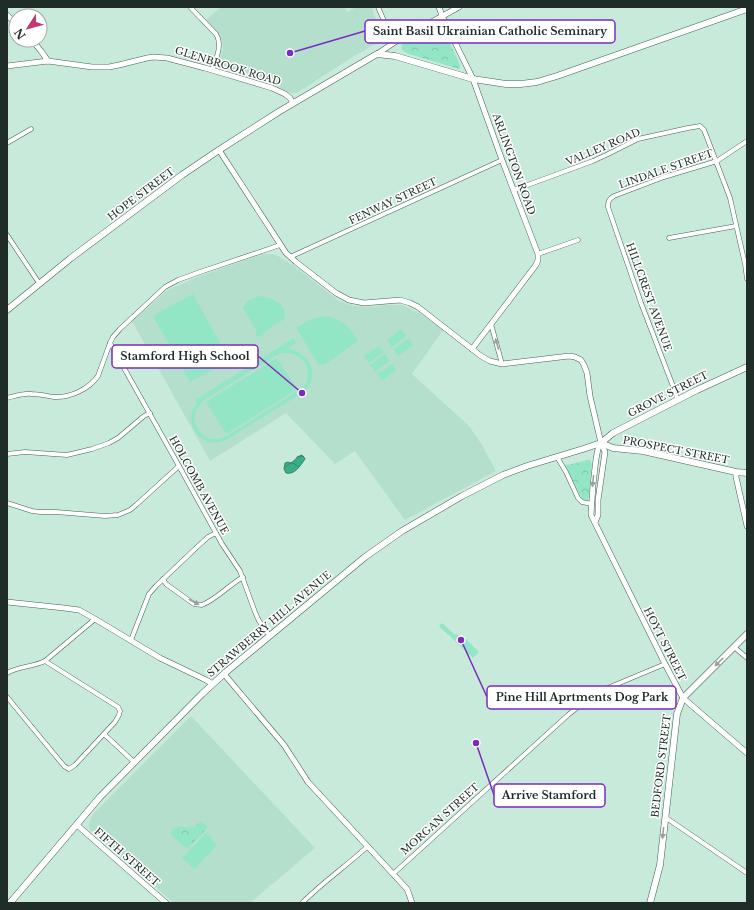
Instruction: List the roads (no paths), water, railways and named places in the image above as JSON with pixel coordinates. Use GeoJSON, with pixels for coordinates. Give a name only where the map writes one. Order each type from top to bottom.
{"type":"FeatureCollection","features":[{"type":"Feature","properties":{"kind":"main road"},"geometry":{"type":"LineString","coordinates":[[293,103],[377,54],[395,56],[474,79],[506,84],[538,82],[747,9]]}},
{"type":"Feature","properties":{"kind":"main road","name":"HOPE STREET"},"geometry":{"type":"LineString","coordinates":[[7,310],[39,283],[162,190],[219,150],[293,103]]}},
{"type":"Feature","properties":{"kind":"main road","name":"GROVE STREET"},"geometry":{"type":"LineString","coordinates":[[601,443],[613,433],[677,400],[747,367]]}},
{"type":"Feature","properties":{"kind":"main road","name":"STRAWBERRY HILL AVENUE"},"geometry":{"type":"LineString","coordinates":[[10,903],[100,797],[213,684],[365,557],[402,531],[462,496],[502,476],[527,466],[601,443]]}},
{"type":"Feature","properties":{"kind":"main road","name":"PROSPECT STREET"},"geometry":{"type":"LineString","coordinates":[[601,443],[613,448],[643,451],[736,472],[747,473]]}},
{"type":"Feature","properties":{"kind":"main road","name":"BEDFORD STREET"},"geometry":{"type":"LineString","coordinates":[[650,903],[660,865],[677,714],[683,698],[747,634]]}},
{"type":"Feature","properties":{"kind":"street"},"geometry":{"type":"LineString","coordinates":[[190,7],[218,38],[218,50],[212,70]]}},
{"type":"Feature","properties":{"kind":"street"},"geometry":{"type":"LineString","coordinates":[[378,7],[395,42]]}},
{"type":"Feature","properties":{"kind":"street","name":"ARLINGTON ROAD"},"geometry":{"type":"LineString","coordinates":[[439,7],[442,16],[474,79],[502,160],[538,254]]}},
{"type":"Feature","properties":{"kind":"street"},"geometry":{"type":"LineString","coordinates":[[377,54],[395,42],[460,7]]}},
{"type":"Feature","properties":{"kind":"street"},"geometry":{"type":"LineString","coordinates":[[39,48],[48,61]]}},
{"type":"Feature","properties":{"kind":"street","name":"GLENBROOK ROAD"},"geometry":{"type":"LineString","coordinates":[[7,66],[48,61],[102,67],[116,66],[147,58],[158,58],[178,61],[212,70],[277,90],[290,98],[293,103]]}},
{"type":"Feature","properties":{"kind":"street","name":"VALLEY ROAD"},"geometry":{"type":"LineString","coordinates":[[514,190],[576,168],[638,139],[700,126],[704,130],[717,161]]}},
{"type":"Feature","properties":{"kind":"street"},"geometry":{"type":"LineString","coordinates":[[7,143],[31,129]]}},
{"type":"Feature","properties":{"kind":"street","name":"LINDALE STREET"},"geometry":{"type":"LineString","coordinates":[[609,199],[664,177],[717,161],[747,141]]}},
{"type":"Feature","properties":{"kind":"street"},"geometry":{"type":"LineString","coordinates":[[219,150],[290,257],[336,293],[349,300],[364,303],[400,300],[410,303],[418,307],[472,349],[490,361],[502,364],[569,356],[580,360],[587,373],[590,396],[604,452],[598,500],[598,515],[595,522]]}},
{"type":"Feature","properties":{"kind":"street","name":"FENWAY STREET"},"geometry":{"type":"LineString","coordinates":[[290,257],[502,160]]}},
{"type":"Feature","properties":{"kind":"street"},"geometry":{"type":"LineString","coordinates":[[717,161],[730,200],[745,264],[747,279]]}},
{"type":"Feature","properties":{"kind":"street","name":"HILLCREST AVENUE"},"geometry":{"type":"LineString","coordinates":[[609,199],[608,203],[611,214],[677,400]]}},
{"type":"Feature","properties":{"kind":"street"},"geometry":{"type":"LineString","coordinates":[[669,238],[736,226]]}},
{"type":"Feature","properties":{"kind":"street"},"geometry":{"type":"LineString","coordinates":[[7,235],[39,283]]}},
{"type":"Feature","properties":{"kind":"street"},"geometry":{"type":"LineString","coordinates":[[472,349],[536,265],[538,254],[578,240]]}},
{"type":"Feature","properties":{"kind":"street"},"geometry":{"type":"LineString","coordinates":[[7,398],[31,394],[61,397],[79,391],[91,384],[98,376],[110,343],[120,329],[170,284],[280,244]]}},
{"type":"Feature","properties":{"kind":"street"},"geometry":{"type":"LineString","coordinates":[[491,324],[502,364]]}},
{"type":"Feature","properties":{"kind":"street","name":"HOLCOMB AVENUE"},"geometry":{"type":"LineString","coordinates":[[110,343],[216,533],[237,567],[243,578],[255,612],[270,636]]}},
{"type":"Feature","properties":{"kind":"street"},"geometry":{"type":"LineString","coordinates":[[7,454],[25,452],[67,455],[92,449],[118,438],[144,416],[150,413]]}},
{"type":"Feature","properties":{"kind":"street","name":"HOYT STREET"},"geometry":{"type":"LineString","coordinates":[[601,443],[596,458],[591,515],[683,698],[747,753]]}},
{"type":"Feature","properties":{"kind":"street"},"geometry":{"type":"LineString","coordinates":[[557,457],[578,498],[582,502],[592,504]]}},
{"type":"Feature","properties":{"kind":"street"},"geometry":{"type":"LineString","coordinates":[[7,503],[40,512],[99,516],[118,515],[130,510],[179,466]]}},
{"type":"Feature","properties":{"kind":"street"},"geometry":{"type":"LineString","coordinates":[[736,472],[747,526]]}},
{"type":"Feature","properties":{"kind":"street"},"geometry":{"type":"LineString","coordinates":[[131,640],[149,594],[197,547],[216,533]]}},
{"type":"Feature","properties":{"kind":"street"},"geometry":{"type":"LineString","coordinates":[[163,579],[166,584],[199,606],[206,604],[236,581],[243,578]]}},
{"type":"Feature","properties":{"kind":"street"},"geometry":{"type":"LineString","coordinates":[[7,602],[79,610],[160,658],[213,684]]}},
{"type":"Feature","properties":{"kind":"street"},"geometry":{"type":"LineString","coordinates":[[7,673],[45,661],[95,619]]}},
{"type":"Feature","properties":{"kind":"street"},"geometry":{"type":"LineString","coordinates":[[734,647],[747,658]]}},
{"type":"Feature","properties":{"kind":"street"},"geometry":{"type":"LineString","coordinates":[[7,697],[64,766],[69,768],[75,765],[115,722],[120,711],[118,707],[45,661]]}},
{"type":"Feature","properties":{"kind":"street","name":"MORGAN STREET"},"geometry":{"type":"LineString","coordinates":[[393,874],[568,715],[589,698],[610,687],[665,664]]}},
{"type":"Feature","properties":{"kind":"street"},"geometry":{"type":"LineString","coordinates":[[224,674],[284,745],[308,782],[407,889],[412,903]]}},
{"type":"Feature","properties":{"kind":"street"},"geometry":{"type":"LineString","coordinates":[[104,734],[134,762]]}},
{"type":"Feature","properties":{"kind":"street"},"geometry":{"type":"LineString","coordinates":[[665,817],[747,873]]}},
{"type":"Feature","properties":{"kind":"street","name":"FIFTH STREET"},"geometry":{"type":"LineString","coordinates":[[77,825],[166,903]]}},
{"type":"Feature","properties":{"kind":"street"},"geometry":{"type":"LineString","coordinates":[[302,903],[367,847]]}},
{"type":"Feature","properties":{"kind":"water"},"geometry":{"type":"Polygon","coordinates":[[[302,455],[305,459],[299,467],[292,473],[286,473],[284,469],[285,463],[291,463],[297,457],[302,455]]]}},
{"type":"Feature","properties":{"kind":"place","name":"Saint Basil Ukrainian Catholic Seminary"},"geometry":{"type":"Point","coordinates":[290,53]}},
{"type":"Feature","properties":{"kind":"place","name":"Stamford High School"},"geometry":{"type":"Point","coordinates":[302,393]}},
{"type":"Feature","properties":{"kind":"place","name":"Pine Hill Aprtments Dog Park"},"geometry":{"type":"Point","coordinates":[461,640]}},
{"type":"Feature","properties":{"kind":"place","name":"Arrive Stamford"},"geometry":{"type":"Point","coordinates":[476,743]}}]}
